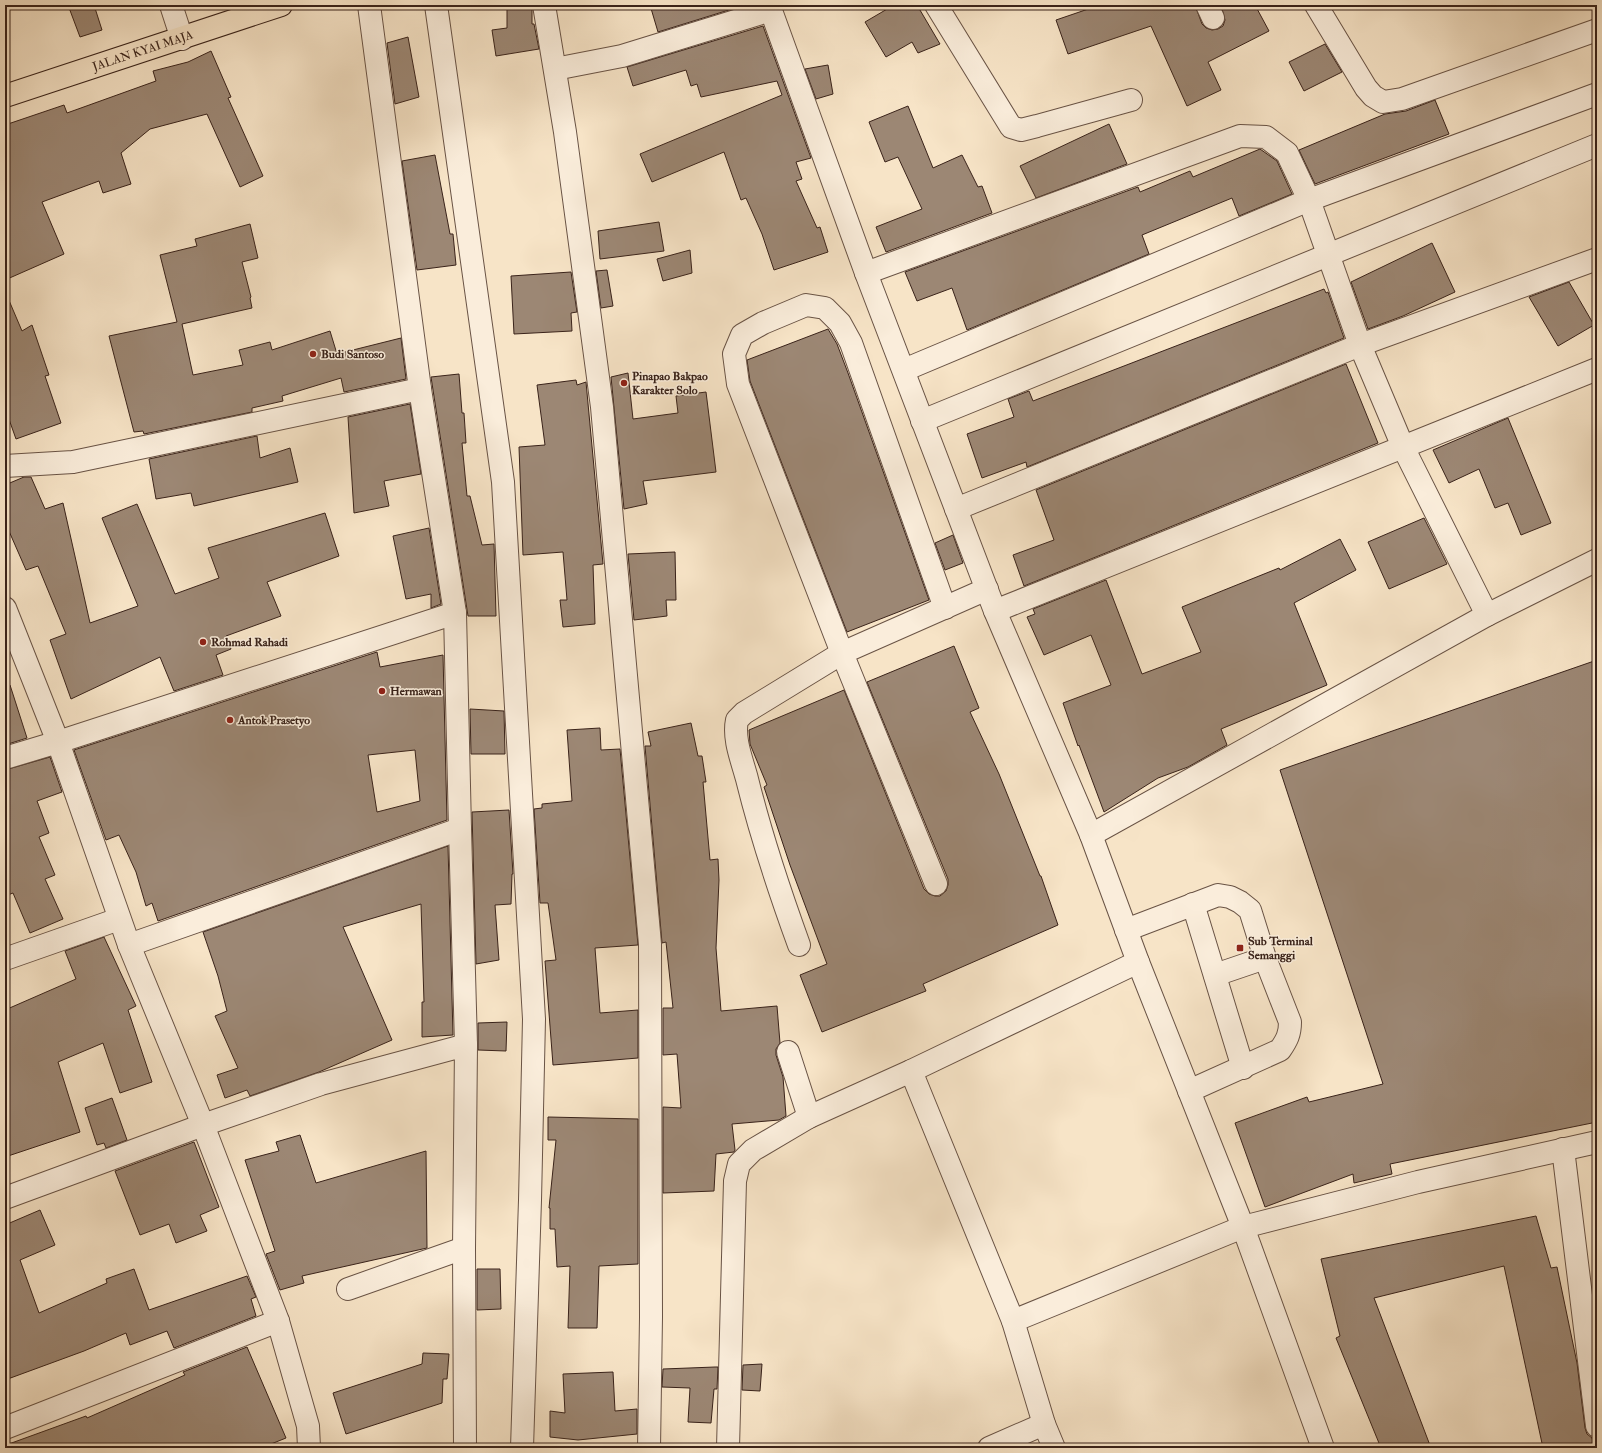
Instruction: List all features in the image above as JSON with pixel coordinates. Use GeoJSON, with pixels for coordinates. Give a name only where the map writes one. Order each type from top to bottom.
{"type":"FeatureCollection","features":[{"type":"Feature","properties":{"kind":"main road","name":"JALAN KYAI MAJA"},"geometry":{"type":"LineString","coordinates":[[5,96],[182,39],[281,5]]}},
{"type":"Feature","properties":{"kind":"street"},"geometry":{"type":"LineString","coordinates":[[171,5],[182,39]]}},
{"type":"Feature","properties":{"kind":"street"},"geometry":{"type":"LineString","coordinates":[[370,5],[420,389],[455,613],[466,1045],[464,1248],[465,1448]]}},
{"type":"Feature","properties":{"kind":"street"},"geometry":{"type":"LineString","coordinates":[[436,5],[503,482],[534,1019],[522,1448]]}},
{"type":"Feature","properties":{"kind":"street"},"geometry":{"type":"LineString","coordinates":[[544,5],[565,132],[602,407],[650,944],[651,1317],[649,1448]]}},
{"type":"Feature","properties":{"kind":"street"},"geometry":{"type":"LineString","coordinates":[[936,5],[1011,127],[1021,130],[1131,100]]}},
{"type":"Feature","properties":{"kind":"street"},"geometry":{"type":"LineString","coordinates":[[1316,5],[1366,88],[1373,96],[1383,102],[1402,99],[1597,30]]}},
{"type":"Feature","properties":{"kind":"street"},"geometry":{"type":"LineString","coordinates":[[555,69],[622,56],[770,7],[866,272],[922,421],[995,611],[1091,836],[1138,962],[1243,1227],[1322,1448]]}},
{"type":"Feature","properties":{"kind":"street"},"geometry":{"type":"LineString","coordinates":[[904,370],[1309,200],[1597,94]]}},
{"type":"Feature","properties":{"kind":"street"},"geometry":{"type":"LineString","coordinates":[[866,272],[1240,136],[1266,137],[1287,153],[1309,200],[1360,345],[1403,447],[1487,615]]}},
{"type":"Feature","properties":{"kind":"street"},"geometry":{"type":"LineString","coordinates":[[922,421],[1597,145]]}},
{"type":"Feature","properties":{"kind":"street"},"geometry":{"type":"LineString","coordinates":[[956,509],[1360,345],[1597,259]]}},
{"type":"Feature","properties":{"kind":"street"},"geometry":{"type":"LineString","coordinates":[[936,884],[842,653],[738,384],[734,354],[742,335],[763,323],[806,306],[825,308],[840,323],[851,343],[945,608]]}},
{"type":"Feature","properties":{"kind":"street"},"geometry":{"type":"LineString","coordinates":[[995,611],[1597,369]]}},
{"type":"Feature","properties":{"kind":"street"},"geometry":{"type":"LineString","coordinates":[[5,466],[73,462],[420,389]]}},
{"type":"Feature","properties":{"kind":"street"},"geometry":{"type":"LineString","coordinates":[[1091,836],[1487,615],[1597,560]]}},
{"type":"Feature","properties":{"kind":"street"},"geometry":{"type":"LineString","coordinates":[[799,945],[759,830],[737,740],[737,720],[744,713],[842,653],[987,589]]}},
{"type":"Feature","properties":{"kind":"street"},"geometry":{"type":"LineString","coordinates":[[5,608],[58,742],[129,945],[203,1125],[278,1321],[295,1385],[308,1426],[309,1448]]}},
{"type":"Feature","properties":{"kind":"street"},"geometry":{"type":"LineString","coordinates":[[5,758],[455,613]]}},
{"type":"Feature","properties":{"kind":"street"},"geometry":{"type":"LineString","coordinates":[[129,945],[460,829]]}},
{"type":"Feature","properties":{"kind":"street"},"geometry":{"type":"LineString","coordinates":[[1126,930],[1218,895],[1230,897],[1240,902],[1250,910],[1265,958],[1290,1022],[1290,1032],[1287,1040],[1280,1050],[1189,1091]]}},
{"type":"Feature","properties":{"kind":"street"},"geometry":{"type":"LineString","coordinates":[[1193,904],[1242,1068]]}},
{"type":"Feature","properties":{"kind":"street"},"geometry":{"type":"LineString","coordinates":[[5,959],[120,919]]}},
{"type":"Feature","properties":{"kind":"street"},"geometry":{"type":"LineString","coordinates":[[1215,975],[1265,958]]}},
{"type":"Feature","properties":{"kind":"street"},"geometry":{"type":"LineString","coordinates":[[728,1448],[735,1181],[739,1164],[753,1150],[809,1117],[911,1071],[1138,962]]}},
{"type":"Feature","properties":{"kind":"street"},"geometry":{"type":"LineString","coordinates":[[5,1198],[203,1125],[321,1084],[466,1045]]}},
{"type":"Feature","properties":{"kind":"street"},"geometry":{"type":"LineString","coordinates":[[788,1052],[809,1117]]}},
{"type":"Feature","properties":{"kind":"street"},"geometry":{"type":"LineString","coordinates":[[911,1071],[1013,1321],[1044,1424],[1054,1448]]}},
{"type":"Feature","properties":{"kind":"street"},"geometry":{"type":"LineString","coordinates":[[1013,1321],[1243,1227],[1418,1182],[1597,1142]]}},
{"type":"Feature","properties":{"kind":"street"},"geometry":{"type":"LineString","coordinates":[[1563,1149],[1597,1426]]}},
{"type":"Feature","properties":{"kind":"street"},"geometry":{"type":"LineString","coordinates":[[348,1290],[464,1248]]}},
{"type":"Feature","properties":{"kind":"street"},"geometry":{"type":"LineString","coordinates":[[5,1428],[278,1321]]}},
{"type":"Feature","properties":{"kind":"street"},"geometry":{"type":"LineString","coordinates":[[989,1448],[1044,1424]]}},
{"type":"Feature","properties":{"kind":"building"},"geometry":{"type":"Polygon","coordinates":[[[68,5],[94,5],[102,30],[80,37],[68,5]]]}},
{"type":"Feature","properties":{"kind":"building"},"geometry":{"type":"Polygon","coordinates":[[[507,5],[532,5],[532,24],[534,24],[539,49],[496,56],[492,30],[507,28],[507,5]]]}},
{"type":"Feature","properties":{"kind":"building"},"geometry":{"type":"Polygon","coordinates":[[[650,5],[745,5],[658,32],[650,5]]]}},
{"type":"Feature","properties":{"kind":"building"},"geometry":{"type":"Polygon","coordinates":[[[894,5],[917,5],[940,44],[918,53],[912,42],[886,57],[865,22],[894,5]]]}},
{"type":"Feature","properties":{"kind":"building"},"geometry":{"type":"Polygon","coordinates":[[[1100,5],[1195,5],[1202,24],[1206,28],[1212,30],[1223,26],[1225,20],[1221,5],[1255,5],[1269,31],[1208,62],[1221,90],[1187,106],[1151,26],[1068,54],[1056,20],[1100,5]]]}},
{"type":"Feature","properties":{"kind":"building"},"geometry":{"type":"Polygon","coordinates":[[[763,26],[811,158],[796,162],[802,179],[796,181],[817,228],[820,227],[828,252],[774,270],[762,234],[746,198],[741,200],[724,152],[652,182],[640,154],[782,95],[777,81],[701,97],[697,84],[691,86],[686,70],[633,86],[627,67],[763,26]]]}},
{"type":"Feature","properties":{"kind":"building"},"geometry":{"type":"Polygon","coordinates":[[[408,37],[419,97],[395,104],[387,43],[408,37]]]}},
{"type":"Feature","properties":{"kind":"building"},"geometry":{"type":"Polygon","coordinates":[[[1325,44],[1342,72],[1304,91],[1289,62],[1325,44]]]}},
{"type":"Feature","properties":{"kind":"building"},"geometry":{"type":"Polygon","coordinates":[[[211,51],[231,97],[228,98],[263,176],[240,187],[207,114],[150,129],[121,153],[131,184],[103,193],[99,181],[42,202],[64,254],[5,280],[5,125],[64,105],[67,113],[156,81],[153,71],[188,62],[211,51]]]}},
{"type":"Feature","properties":{"kind":"building"},"geometry":{"type":"Polygon","coordinates":[[[828,65],[833,94],[816,99],[805,69],[828,65]]]}},
{"type":"Feature","properties":{"kind":"building"},"geometry":{"type":"Polygon","coordinates":[[[1435,100],[1449,134],[1315,184],[1299,150],[1385,114],[1406,111],[1435,100]]]}},
{"type":"Feature","properties":{"kind":"building"},"geometry":{"type":"Polygon","coordinates":[[[908,106],[933,168],[962,155],[978,187],[982,186],[992,213],[886,252],[876,227],[922,209],[898,157],[885,162],[869,122],[908,106]]]}},
{"type":"Feature","properties":{"kind":"building"},"geometry":{"type":"Polygon","coordinates":[[[1109,124],[1127,164],[1036,198],[1020,166],[1109,124]]]}},
{"type":"Feature","properties":{"kind":"building"},"geometry":{"type":"Polygon","coordinates":[[[1260,149],[1277,161],[1292,194],[1239,216],[1232,198],[1142,235],[1149,254],[967,330],[952,288],[917,301],[905,272],[1138,187],[1140,192],[1190,171],[1193,177],[1260,149]]]}},
{"type":"Feature","properties":{"kind":"building"},"geometry":{"type":"Polygon","coordinates":[[[435,155],[450,234],[453,234],[456,265],[417,270],[402,161],[435,155]]]}},
{"type":"Feature","properties":{"kind":"building"},"geometry":{"type":"Polygon","coordinates":[[[659,222],[664,251],[600,259],[598,231],[659,222]]]}},
{"type":"Feature","properties":{"kind":"building"},"geometry":{"type":"Polygon","coordinates":[[[250,224],[258,258],[242,262],[251,297],[252,308],[182,324],[193,375],[243,365],[239,350],[270,342],[272,350],[330,331],[337,354],[401,338],[406,379],[344,392],[341,378],[282,396],[283,401],[252,408],[252,412],[144,434],[143,431],[134,432],[109,336],[177,322],[160,255],[197,246],[195,239],[250,224]]]}},
{"type":"Feature","properties":{"kind":"building"},"geometry":{"type":"Polygon","coordinates":[[[1432,243],[1455,292],[1403,316],[1368,329],[1351,282],[1432,243]]]}},
{"type":"Feature","properties":{"kind":"building"},"geometry":{"type":"Polygon","coordinates":[[[690,250],[692,273],[663,281],[657,259],[690,250]]]}},
{"type":"Feature","properties":{"kind":"building"},"geometry":{"type":"Polygon","coordinates":[[[607,270],[613,306],[601,308],[596,271],[607,270]]]}},
{"type":"Feature","properties":{"kind":"building"},"geometry":{"type":"Polygon","coordinates":[[[571,272],[577,312],[571,313],[572,331],[514,334],[511,276],[571,272]]]}},
{"type":"Feature","properties":{"kind":"building"},"geometry":{"type":"Polygon","coordinates":[[[1569,282],[1594,325],[1558,346],[1529,297],[1569,282]]]}},
{"type":"Feature","properties":{"kind":"building"},"geometry":{"type":"Polygon","coordinates":[[[1324,289],[1326,293],[1328,292],[1344,338],[1027,467],[1026,462],[982,478],[967,434],[1014,417],[1008,399],[1029,391],[1033,401],[1324,289]]]}},
{"type":"Feature","properties":{"kind":"building"},"geometry":{"type":"Polygon","coordinates":[[[5,291],[22,331],[32,325],[49,375],[45,376],[61,423],[16,439],[5,408],[5,291]]]}},
{"type":"Feature","properties":{"kind":"building"},"geometry":{"type":"Polygon","coordinates":[[[828,329],[837,344],[848,373],[929,600],[847,632],[750,381],[747,360],[828,329]]]}},
{"type":"Feature","properties":{"kind":"building"},"geometry":{"type":"Polygon","coordinates":[[[1346,364],[1378,443],[1024,586],[1013,555],[1054,540],[1036,490],[1346,364]]]}},
{"type":"Feature","properties":{"kind":"building"},"geometry":{"type":"Polygon","coordinates":[[[628,373],[633,419],[678,413],[676,396],[706,392],[716,472],[643,481],[647,504],[624,509],[611,377],[628,373]]]}},
{"type":"Feature","properties":{"kind":"building"},"geometry":{"type":"Polygon","coordinates":[[[459,374],[466,443],[462,443],[467,496],[470,496],[482,545],[494,544],[496,616],[468,616],[431,377],[459,374]]]}},
{"type":"Feature","properties":{"kind":"building"},"geometry":{"type":"Polygon","coordinates":[[[576,380],[577,385],[586,382],[603,564],[593,565],[595,624],[563,627],[560,600],[567,600],[563,552],[523,555],[519,447],[545,445],[537,385],[576,380]]]}},
{"type":"Feature","properties":{"kind":"building"},"geometry":{"type":"Polygon","coordinates":[[[410,404],[421,474],[384,481],[389,506],[354,513],[348,417],[410,404]]]}},
{"type":"Feature","properties":{"kind":"building"},"geometry":{"type":"Polygon","coordinates":[[[1508,418],[1551,523],[1521,535],[1508,503],[1495,508],[1479,469],[1449,483],[1433,450],[1508,418]]]}},
{"type":"Feature","properties":{"kind":"building"},"geometry":{"type":"Polygon","coordinates":[[[257,436],[260,458],[290,448],[298,482],[194,506],[191,493],[156,499],[149,459],[257,436]]]}},
{"type":"Feature","properties":{"kind":"building"},"geometry":{"type":"Polygon","coordinates":[[[24,477],[31,477],[45,509],[63,503],[90,623],[138,606],[102,518],[137,504],[175,594],[219,578],[208,548],[325,513],[339,556],[267,582],[281,616],[226,636],[231,649],[216,655],[223,675],[174,691],[160,657],[71,699],[50,640],[66,634],[38,566],[26,570],[5,522],[5,485],[24,477]]]}},
{"type":"Feature","properties":{"kind":"building"},"geometry":{"type":"Polygon","coordinates":[[[1424,518],[1447,564],[1389,589],[1368,542],[1424,518]]]}},
{"type":"Feature","properties":{"kind":"building"},"geometry":{"type":"Polygon","coordinates":[[[429,528],[441,604],[431,608],[431,594],[406,599],[393,536],[429,528]]]}},
{"type":"Feature","properties":{"kind":"building"},"geometry":{"type":"Polygon","coordinates":[[[953,535],[963,563],[945,570],[935,543],[953,535]]]}},
{"type":"Feature","properties":{"kind":"building"},"geometry":{"type":"Polygon","coordinates":[[[1340,539],[1356,570],[1294,603],[1327,685],[1221,729],[1227,745],[1188,767],[1158,778],[1104,812],[1063,703],[1111,685],[1091,635],[1044,655],[1027,617],[1035,614],[1033,609],[1106,580],[1142,674],[1201,652],[1182,607],[1279,568],[1280,570],[1340,539]]]}},
{"type":"Feature","properties":{"kind":"building"},"geometry":{"type":"Polygon","coordinates":[[[675,552],[676,600],[666,600],[667,616],[634,620],[628,554],[675,552]]]}},
{"type":"Feature","properties":{"kind":"building"},"geometry":{"type":"Polygon","coordinates":[[[954,646],[979,708],[970,712],[999,774],[1041,876],[1058,925],[923,984],[926,991],[822,1032],[800,975],[827,964],[790,865],[764,787],[767,785],[750,744],[749,730],[844,690],[924,889],[929,894],[940,896],[946,891],[948,879],[867,682],[954,646]]]}},
{"type":"Feature","properties":{"kind":"building"},"geometry":{"type":"Polygon","coordinates":[[[377,652],[380,667],[443,655],[447,820],[158,921],[152,903],[146,906],[136,872],[119,835],[106,840],[74,750],[377,652]],[[415,750],[368,755],[377,812],[420,801],[415,750]]]}},
{"type":"Feature","properties":{"kind":"building"},"geometry":{"type":"Polygon","coordinates":[[[1597,660],[1597,1122],[1390,1164],[1392,1174],[1354,1183],[1353,1174],[1265,1207],[1235,1123],[1307,1097],[1309,1102],[1383,1084],[1280,770],[1597,660]]]}},
{"type":"Feature","properties":{"kind":"building"},"geometry":{"type":"Polygon","coordinates":[[[5,685],[10,685],[27,738],[5,745],[5,685]]]}},
{"type":"Feature","properties":{"kind":"building"},"geometry":{"type":"Polygon","coordinates":[[[470,709],[504,711],[505,754],[471,754],[470,709]]]}},
{"type":"Feature","properties":{"kind":"building"},"geometry":{"type":"Polygon","coordinates":[[[691,723],[698,756],[702,756],[706,782],[703,782],[710,860],[718,859],[719,880],[716,948],[721,1011],[777,1006],[780,1043],[776,1049],[776,1055],[783,1077],[786,1116],[779,1120],[732,1124],[735,1150],[734,1152],[716,1154],[714,1191],[663,1193],[663,1107],[681,1108],[677,1054],[663,1055],[663,1008],[673,1008],[666,942],[662,943],[645,746],[651,746],[648,732],[691,723]]]}},
{"type":"Feature","properties":{"kind":"building"},"geometry":{"type":"Polygon","coordinates":[[[600,728],[601,750],[620,749],[638,945],[595,948],[600,1013],[638,1010],[638,1058],[553,1065],[545,961],[556,960],[548,903],[540,903],[534,809],[542,808],[542,804],[572,801],[567,730],[600,728]]]}},
{"type":"Feature","properties":{"kind":"building"},"geometry":{"type":"Polygon","coordinates":[[[50,757],[62,792],[37,801],[49,833],[39,837],[55,875],[45,879],[63,919],[30,933],[13,893],[5,896],[5,770],[50,757]]]}},
{"type":"Feature","properties":{"kind":"building"},"geometry":{"type":"Polygon","coordinates":[[[509,810],[513,874],[511,904],[495,905],[499,960],[476,964],[472,812],[509,810]]]}},
{"type":"Feature","properties":{"kind":"building"},"geometry":{"type":"Polygon","coordinates":[[[448,846],[453,1035],[422,1037],[422,1002],[424,1002],[421,904],[343,927],[392,1040],[319,1072],[250,1096],[247,1090],[225,1098],[217,1075],[238,1068],[215,1016],[227,1011],[218,976],[203,932],[448,846]]]}},
{"type":"Feature","properties":{"kind":"building"},"geometry":{"type":"Polygon","coordinates":[[[104,937],[136,1006],[128,1010],[152,1082],[120,1093],[103,1043],[58,1062],[80,1132],[5,1157],[5,1010],[76,979],[65,951],[104,937]]]}},
{"type":"Feature","properties":{"kind":"building"},"geometry":{"type":"Polygon","coordinates":[[[507,1022],[506,1051],[478,1050],[478,1023],[507,1022]]]}},
{"type":"Feature","properties":{"kind":"building"},"geometry":{"type":"Polygon","coordinates":[[[112,1098],[127,1140],[106,1148],[104,1143],[97,1145],[85,1108],[112,1098]]]}},
{"type":"Feature","properties":{"kind":"building"},"geometry":{"type":"Polygon","coordinates":[[[548,1117],[638,1119],[638,1264],[599,1266],[597,1328],[568,1328],[570,1266],[557,1267],[555,1229],[550,1229],[549,1208],[556,1140],[548,1140],[548,1117]]]}},
{"type":"Feature","properties":{"kind":"building"},"geometry":{"type":"Polygon","coordinates":[[[300,1135],[316,1183],[426,1151],[427,1248],[302,1276],[304,1283],[280,1290],[266,1254],[275,1251],[245,1160],[279,1151],[276,1142],[300,1135]]]}},
{"type":"Feature","properties":{"kind":"building"},"geometry":{"type":"Polygon","coordinates":[[[194,1142],[219,1207],[200,1215],[207,1231],[176,1243],[169,1224],[140,1235],[115,1171],[194,1142]]]}},
{"type":"Feature","properties":{"kind":"building"},"geometry":{"type":"Polygon","coordinates":[[[40,1210],[55,1245],[20,1260],[39,1313],[107,1283],[106,1279],[134,1269],[149,1310],[247,1276],[256,1297],[251,1299],[256,1316],[174,1348],[167,1331],[130,1345],[126,1333],[84,1351],[5,1380],[5,1225],[40,1210]]]}},
{"type":"Feature","properties":{"kind":"building"},"geometry":{"type":"Polygon","coordinates":[[[1536,1216],[1551,1268],[1557,1267],[1577,1363],[1585,1428],[1587,1434],[1592,1438],[1595,1448],[1543,1448],[1504,1266],[1374,1298],[1431,1448],[1381,1448],[1336,1338],[1340,1336],[1321,1259],[1536,1216]]]}},
{"type":"Feature","properties":{"kind":"building"},"geometry":{"type":"Polygon","coordinates":[[[477,1269],[500,1269],[501,1309],[477,1310],[477,1269]]]}},
{"type":"Feature","properties":{"kind":"building"},"geometry":{"type":"Polygon","coordinates":[[[247,1347],[286,1438],[261,1448],[6,1448],[6,1445],[86,1416],[87,1418],[185,1375],[183,1372],[247,1347]]]}},
{"type":"Feature","properties":{"kind":"building"},"geometry":{"type":"Polygon","coordinates":[[[423,1353],[449,1354],[447,1379],[443,1379],[442,1403],[346,1434],[333,1393],[422,1364],[423,1353]]]}},
{"type":"Feature","properties":{"kind":"building"},"geometry":{"type":"Polygon","coordinates":[[[762,1364],[760,1391],[742,1390],[743,1365],[762,1364]]]}},
{"type":"Feature","properties":{"kind":"building"},"geometry":{"type":"Polygon","coordinates":[[[718,1367],[717,1389],[714,1389],[711,1423],[688,1422],[690,1388],[662,1387],[663,1369],[718,1367]]]}},
{"type":"Feature","properties":{"kind":"building"},"geometry":{"type":"Polygon","coordinates":[[[613,1372],[615,1411],[637,1409],[637,1434],[578,1440],[550,1437],[550,1411],[565,1413],[563,1374],[613,1372]]]}},
{"type":"Feature","properties":{"kind":"place","name":"Budi Santoso"},"geometry":{"type":"Point","coordinates":[313,354]}},
{"type":"Feature","properties":{"kind":"place","name":"Pinapao Bakpao Karakter Solo"},"geometry":{"type":"Point","coordinates":[624,383]}},
{"type":"Feature","properties":{"kind":"place","name":"Rohmad Rahadi"},"geometry":{"type":"Point","coordinates":[203,642]}},
{"type":"Feature","properties":{"kind":"place","name":"Hermawan"},"geometry":{"type":"Point","coordinates":[382,691]}},
{"type":"Feature","properties":{"kind":"place","name":"Antok Prasetyo"},"geometry":{"type":"Point","coordinates":[230,720]}},
{"type":"Feature","properties":{"kind":"place","name":"Sub Terminal Semanggi"},"geometry":{"type":"Point","coordinates":[1240,948]}}]}
